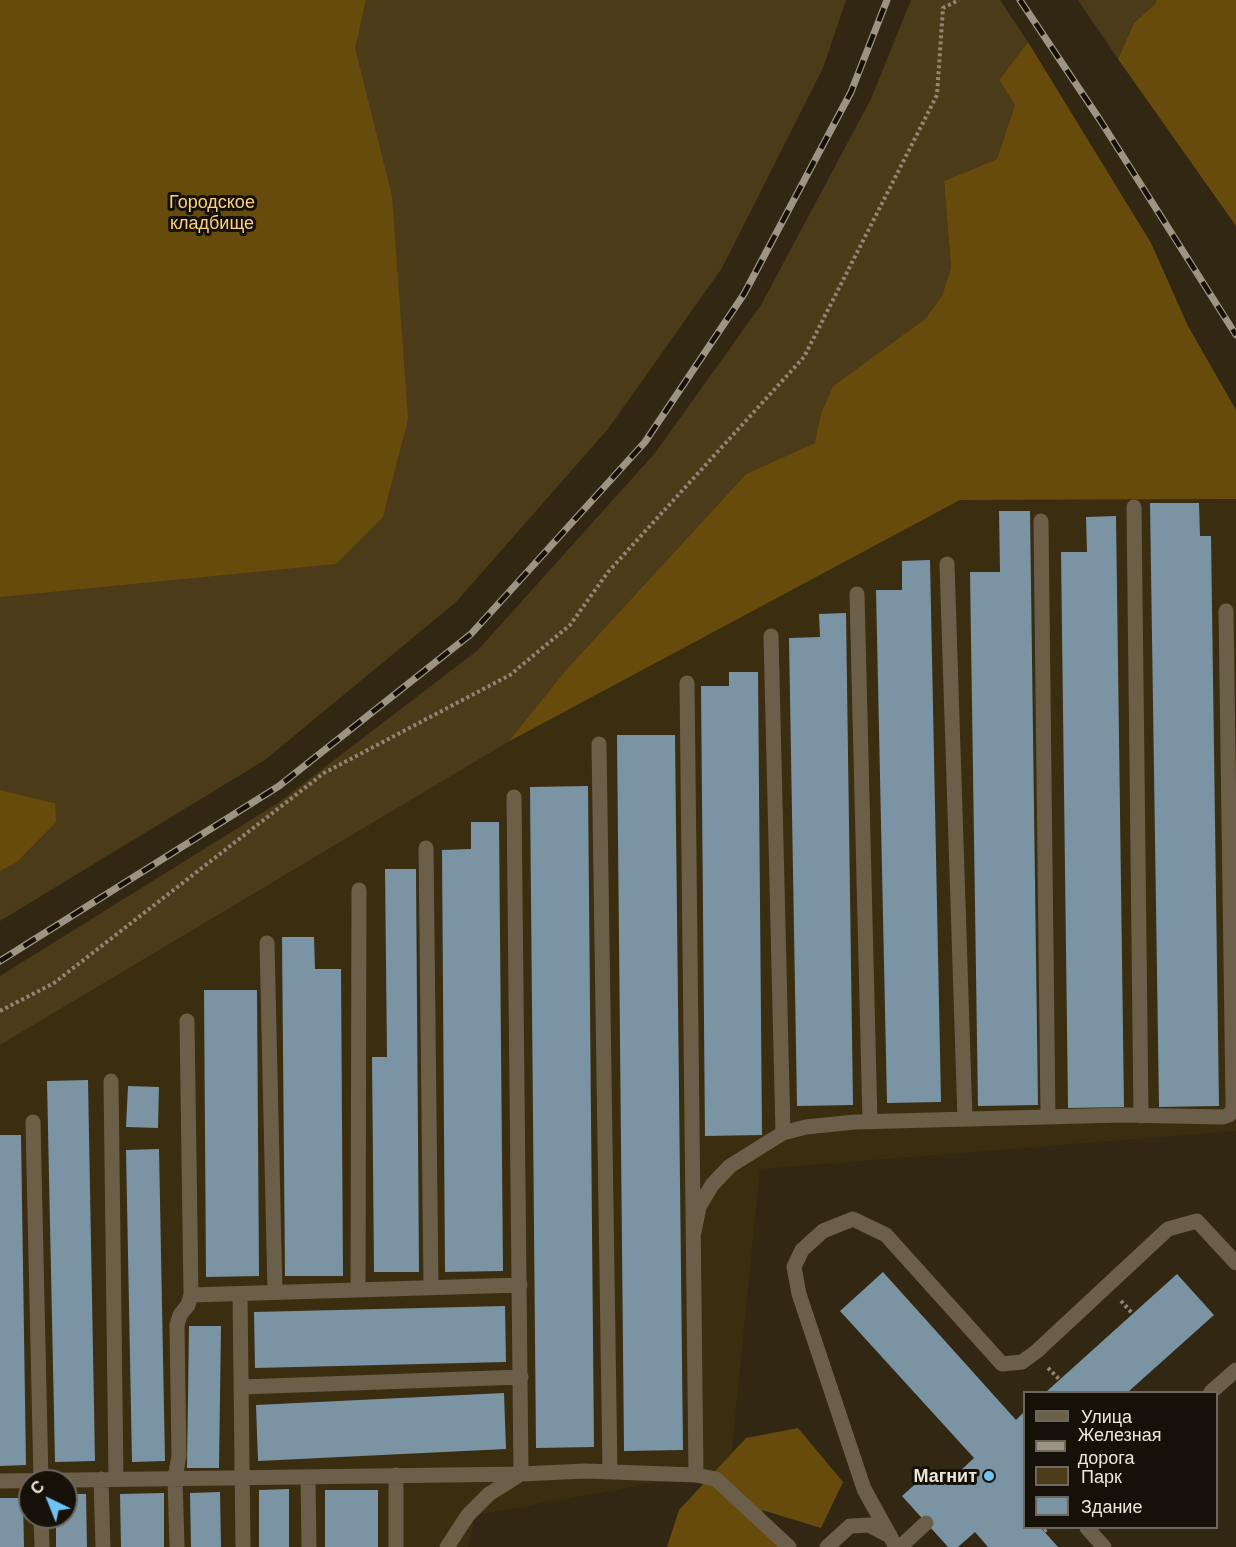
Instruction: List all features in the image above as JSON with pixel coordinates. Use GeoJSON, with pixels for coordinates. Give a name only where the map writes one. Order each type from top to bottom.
{"type":"FeatureCollection","features":[{"type":"Feature","properties":{"kind":"lane"},"geometry":{"type":"LineString","coordinates":[[1134,507],[1141,1116]]}},
{"type":"Feature","properties":{"kind":"lane"},"geometry":{"type":"LineString","coordinates":[[1041,521],[1048,1117]]}},
{"type":"Feature","properties":{"kind":"lane"},"geometry":{"type":"LineString","coordinates":[[947,564],[965,1119]]}},
{"type":"Feature","properties":{"kind":"lane"},"geometry":{"type":"LineString","coordinates":[[857,594],[870,1122]]}},
{"type":"Feature","properties":{"kind":"lane"},"geometry":{"type":"LineString","coordinates":[[694,1232],[699,1207],[712,1185],[730,1166],[783,1133],[806,1127],[965,1119],[1223,1117],[1229,1115],[1233,1109],[1226,611]]}},
{"type":"Feature","properties":{"kind":"lane"},"geometry":{"type":"LineString","coordinates":[[771,636],[783,1133]]}},
{"type":"Feature","properties":{"kind":"lane"},"geometry":{"type":"LineString","coordinates":[[687,683],[696,1474]]}},
{"type":"Feature","properties":{"kind":"lane"},"geometry":{"type":"LineString","coordinates":[[599,744],[610,1472]]}},
{"type":"Feature","properties":{"kind":"lane"},"geometry":{"type":"LineString","coordinates":[[514,797],[521,1474]]}},
{"type":"Feature","properties":{"kind":"lane"},"geometry":{"type":"LineString","coordinates":[[426,848],[431,1287]]}},
{"type":"Feature","properties":{"kind":"lane"},"geometry":{"type":"LineString","coordinates":[[358,1290],[359,890]]}},
{"type":"Feature","properties":{"kind":"lane"},"geometry":{"type":"LineString","coordinates":[[267,943],[275,1292]]}},
{"type":"Feature","properties":{"kind":"lane"},"geometry":{"type":"LineString","coordinates":[[177,1547],[175,1478],[178,1456],[177,1325],[191,1295],[187,1022]]}},
{"type":"Feature","properties":{"kind":"lane"},"geometry":{"type":"LineString","coordinates":[[104,1547],[109,1479],[111,1081]]}},
{"type":"Feature","properties":{"kind":"lane"},"geometry":{"type":"LineString","coordinates":[[33,1122],[41,1469]]}},
{"type":"Feature","properties":{"kind":"lane"},"geometry":{"type":"LineString","coordinates":[[895,1543],[864,1489],[799,1294],[794,1267],[802,1250],[824,1231],[853,1219],[886,1235],[1002,1364],[1022,1362],[1037,1351],[1168,1229],[1197,1221],[1236,1263]]}},
{"type":"Feature","properties":{"kind":"lane"},"geometry":{"type":"LineString","coordinates":[[191,1295],[519,1285]]}},
{"type":"Feature","properties":{"kind":"lane"},"geometry":{"type":"LineString","coordinates":[[240,1293],[243,1547]]}},
{"type":"Feature","properties":{"kind":"lane"},"geometry":{"type":"LineString","coordinates":[[1212,1391],[1236,1370]]}},
{"type":"Feature","properties":{"kind":"lane"},"geometry":{"type":"LineString","coordinates":[[241,1387],[521,1377]]}},
{"type":"Feature","properties":{"kind":"lane"},"geometry":{"type":"LineString","coordinates":[[78,1480],[610,1472],[696,1474],[716,1479],[789,1547]]}},
{"type":"Feature","properties":{"kind":"lane"},"geometry":{"type":"LineString","coordinates":[[447,1547],[468,1515],[489,1494],[521,1474]]}},
{"type":"Feature","properties":{"kind":"lane"},"geometry":{"type":"LineString","coordinates":[[396,1475],[396,1547]]}},
{"type":"Feature","properties":{"kind":"lane"},"geometry":{"type":"LineString","coordinates":[[308,1477],[309,1547]]}},
{"type":"Feature","properties":{"kind":"lane"},"geometry":{"type":"LineString","coordinates":[[0,1481],[18,1481]]}},
{"type":"Feature","properties":{"kind":"lane"},"geometry":{"type":"LineString","coordinates":[[895,1543],[926,1523]]}},
{"type":"Feature","properties":{"kind":"lane"},"geometry":{"type":"LineString","coordinates":[[827,1547],[850,1526],[869,1525],[895,1543]]}},
{"type":"Feature","properties":{"kind":"lane"},"geometry":{"type":"LineString","coordinates":[[41,1529],[42,1547]]}},
{"type":"Feature","properties":{"kind":"lane"},"geometry":{"type":"LineString","coordinates":[[1088,1529],[1104,1547]]}},
{"type":"Feature","properties":{"kind":"path"},"geometry":{"type":"LineString","coordinates":[[0,1011],[54,983],[324,773],[510,675],[570,625],[608,572],[804,357],[937,95],[943,8],[959,0]]}},
{"type":"Feature","properties":{"kind":"shaded area"},"geometry":{"type":"Polygon","coordinates":[[[1236,499],[1236,1131],[760,1169],[730,1469],[476,1515],[468,1547],[0,1547],[0,1045],[508,742],[960,500],[1236,499]]]}},
{"type":"Feature","properties":{"kind":"green space"},"geometry":{"type":"Polygon","coordinates":[[[0,0],[846,0],[823,68],[722,268],[608,429],[456,602],[265,760],[0,921],[0,871],[16,863],[55,803],[0,790],[0,0]]]}},
{"type":"Feature","properties":{"kind":"green space","name":"Городское кладбище"},"geometry":{"type":"Polygon","coordinates":[[[0,0],[366,0],[355,48],[392,196],[408,419],[383,517],[336,564],[0,597],[0,0]]]}},
{"type":"Feature","properties":{"kind":"green space"},"geometry":{"type":"Polygon","coordinates":[[[911,0],[1000,0],[1028,42],[999,80],[1015,105],[997,159],[944,181],[951,268],[942,296],[925,319],[833,386],[821,413],[816,443],[746,474],[566,670],[508,742],[0,1045],[0,976],[278,803],[478,650],[655,453],[761,305],[871,99],[911,0]]]}},
{"type":"Feature","properties":{"kind":"green space"},"geometry":{"type":"Polygon","coordinates":[[[1078,0],[1156,0],[1155,4],[1134,23],[1118,59],[1078,0]]]}},
{"type":"Feature","properties":{"kind":"green space"},"geometry":{"type":"Polygon","coordinates":[[[1156,0],[1236,0],[1236,226],[1118,59],[1134,23],[1155,4],[1156,0]]]}},
{"type":"Feature","properties":{"kind":"green space"},"geometry":{"type":"Polygon","coordinates":[[[1028,42],[1151,243],[1188,326],[1236,410],[1236,499],[960,500],[508,742],[566,670],[746,474],[815,443],[821,413],[833,386],[925,319],[942,296],[951,268],[944,181],[997,159],[1015,105],[999,80],[1028,42]]]}},
{"type":"Feature","properties":{"kind":"green space"},"geometry":{"type":"Polygon","coordinates":[[[0,790],[55,803],[56,822],[16,863],[0,871],[0,790]]]}},
{"type":"Feature","properties":{"kind":"green space"},"geometry":{"type":"Polygon","coordinates":[[[798,1428],[843,1482],[821,1528],[762,1510],[785,1547],[667,1547],[679,1510],[746,1438],[798,1428]]]}},
{"type":"Feature","properties":{"kind":"building"},"geometry":{"type":"Polygon","coordinates":[[[1150,503],[1199,503],[1200,536],[1211,536],[1219,1106],[1159,1107],[1150,503]]]}},
{"type":"Feature","properties":{"kind":"building"},"geometry":{"type":"Polygon","coordinates":[[[999,511],[1030,511],[1038,1105],[978,1106],[970,572],[1000,572],[999,511]]]}},
{"type":"Feature","properties":{"kind":"building"},"geometry":{"type":"Polygon","coordinates":[[[1116,516],[1124,1107],[1068,1108],[1061,552],[1087,552],[1086,517],[1116,516]]]}},
{"type":"Feature","properties":{"kind":"building"},"geometry":{"type":"Polygon","coordinates":[[[930,560],[941,1102],[887,1103],[876,590],[902,590],[902,561],[930,560]]]}},
{"type":"Feature","properties":{"kind":"building"},"geometry":{"type":"Polygon","coordinates":[[[846,613],[853,1105],[797,1106],[789,638],[820,637],[819,614],[846,613]]]}},
{"type":"Feature","properties":{"kind":"building"},"geometry":{"type":"Polygon","coordinates":[[[729,672],[758,672],[762,1135],[705,1136],[701,686],[729,686],[729,672]]]}},
{"type":"Feature","properties":{"kind":"building"},"geometry":{"type":"Polygon","coordinates":[[[617,735],[675,735],[683,1450],[624,1451],[617,735]]]}},
{"type":"Feature","properties":{"kind":"building"},"geometry":{"type":"Polygon","coordinates":[[[588,786],[594,1447],[536,1448],[530,787],[588,786]]]}},
{"type":"Feature","properties":{"kind":"building"},"geometry":{"type":"Polygon","coordinates":[[[471,822],[499,822],[503,1271],[445,1272],[442,850],[471,849],[471,822]]]}},
{"type":"Feature","properties":{"kind":"building"},"geometry":{"type":"Polygon","coordinates":[[[385,869],[416,869],[419,1272],[374,1272],[372,1057],[387,1057],[385,869]]]}},
{"type":"Feature","properties":{"kind":"building"},"geometry":{"type":"Polygon","coordinates":[[[282,937],[314,937],[315,969],[341,969],[343,1276],[285,1276],[282,937]]]}},
{"type":"Feature","properties":{"kind":"building"},"geometry":{"type":"Polygon","coordinates":[[[204,990],[257,990],[259,1276],[206,1277],[204,990]]]}},
{"type":"Feature","properties":{"kind":"building"},"geometry":{"type":"Polygon","coordinates":[[[88,1080],[95,1461],[55,1462],[47,1081],[88,1080]]]}},
{"type":"Feature","properties":{"kind":"building"},"geometry":{"type":"Polygon","coordinates":[[[128,1086],[159,1087],[158,1128],[126,1127],[128,1086]]]}},
{"type":"Feature","properties":{"kind":"building"},"geometry":{"type":"Polygon","coordinates":[[[0,1135],[21,1135],[26,1465],[0,1466],[0,1135]]]}},
{"type":"Feature","properties":{"kind":"building"},"geometry":{"type":"Polygon","coordinates":[[[159,1149],[165,1461],[132,1462],[126,1150],[159,1149]]]}},
{"type":"Feature","properties":{"kind":"building"},"geometry":{"type":"Polygon","coordinates":[[[883,1272],[1016,1420],[1023,1413],[1023,1529],[1042,1529],[1058,1547],[988,1547],[975,1532],[958,1547],[948,1547],[902,1496],[932,1469],[946,1484],[974,1458],[840,1311],[883,1272]]]}},
{"type":"Feature","properties":{"kind":"building"},"geometry":{"type":"Polygon","coordinates":[[[1177,1274],[1214,1315],[1129,1391],[1047,1391],[1177,1274]]]}},
{"type":"Feature","properties":{"kind":"building"},"geometry":{"type":"Polygon","coordinates":[[[505,1306],[506,1362],[255,1368],[254,1312],[505,1306]]]}},
{"type":"Feature","properties":{"kind":"building"},"geometry":{"type":"Polygon","coordinates":[[[189,1326],[221,1326],[219,1468],[187,1468],[189,1326]]]}},
{"type":"Feature","properties":{"kind":"building"},"geometry":{"type":"Polygon","coordinates":[[[504,1393],[506,1449],[258,1461],[256,1405],[504,1393]]]}},
{"type":"Feature","properties":{"kind":"building"},"geometry":{"type":"Polygon","coordinates":[[[289,1489],[289,1547],[259,1547],[259,1490],[289,1489]]]}},
{"type":"Feature","properties":{"kind":"building"},"geometry":{"type":"Polygon","coordinates":[[[325,1490],[378,1490],[378,1547],[325,1547],[325,1490]]]}},
{"type":"Feature","properties":{"kind":"building"},"geometry":{"type":"Polygon","coordinates":[[[220,1492],[221,1547],[191,1547],[190,1493],[220,1492]]]}},
{"type":"Feature","properties":{"kind":"building"},"geometry":{"type":"Polygon","coordinates":[[[164,1493],[164,1547],[121,1547],[120,1494],[164,1493]]]}},
{"type":"Feature","properties":{"kind":"building"},"geometry":{"type":"Polygon","coordinates":[[[78,1494],[86,1494],[87,1547],[56,1547],[56,1529],[78,1529],[78,1494]]]}},
{"type":"Feature","properties":{"kind":"building"},"geometry":{"type":"Polygon","coordinates":[[[0,1498],[18,1498],[18,1529],[24,1529],[24,1547],[0,1547],[0,1498]]]}},
{"type":"Feature","properties":{"kind":"railway"},"geometry":{"type":"LineString","coordinates":[[0,961],[279,786],[471,634],[645,442],[744,294],[851,92],[887,0]]}},
{"type":"Feature","properties":{"kind":"railway"},"geometry":{"type":"LineString","coordinates":[[1020,0],[1100,120],[1236,335]]}},
{"type":"Feature","properties":{"kind":"place","name":"Магнит"},"geometry":{"type":"Point","coordinates":[989,1476]}}]}
